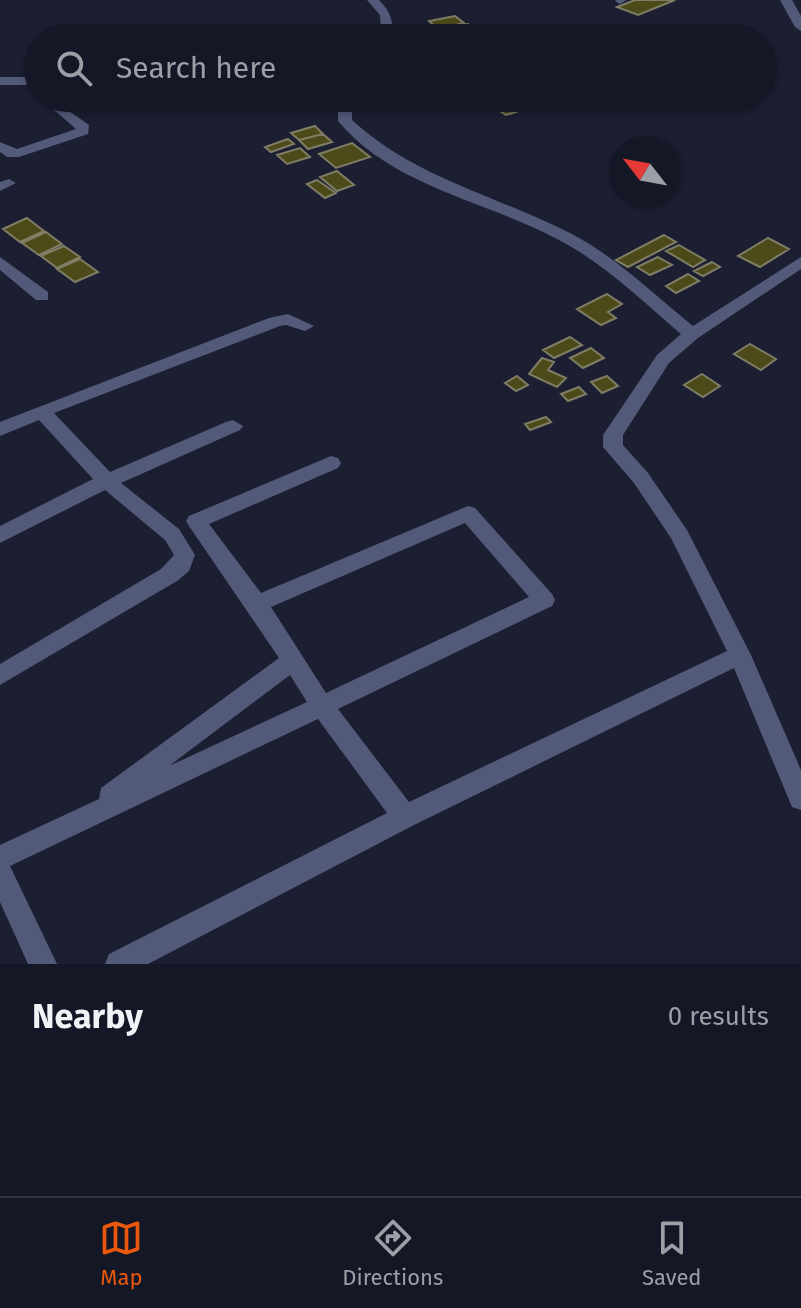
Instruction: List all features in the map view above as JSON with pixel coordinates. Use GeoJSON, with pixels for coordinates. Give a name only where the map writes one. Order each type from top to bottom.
{"type":"FeatureCollection","features":[{"type":"Feature","properties":{"kind":"street"},"geometry":{"type":"LineString","coordinates":[[373,0],[386,14],[387,24]]}},
{"type":"Feature","properties":{"kind":"street"},"geometry":{"type":"LineString","coordinates":[[786,0],[801,27]]}},
{"type":"Feature","properties":{"kind":"street"},"geometry":{"type":"LineString","coordinates":[[0,81],[24,81]]}},
{"type":"Feature","properties":{"kind":"street"},"geometry":{"type":"LineString","coordinates":[[0,146],[12,154],[19,153],[83,131],[84,128],[64,112]]}},
{"type":"Feature","properties":{"kind":"street"},"geometry":{"type":"LineString","coordinates":[[345,112],[345,121],[368,142],[434,181],[500,205],[568,238],[630,279],[692,334]]}},
{"type":"Feature","properties":{"kind":"street"},"geometry":{"type":"LineString","coordinates":[[0,262],[42,296]]}},
{"type":"Feature","properties":{"kind":"street"},"geometry":{"type":"LineString","coordinates":[[801,262],[692,334],[663,359],[613,435],[613,447],[641,478],[680,535],[740,655],[801,799]]}},
{"type":"Feature","properties":{"kind":"street"},"geometry":{"type":"LineString","coordinates":[[0,430],[275,322],[288,319],[305,326]]}},
{"type":"Feature","properties":{"kind":"street"},"geometry":{"type":"LineString","coordinates":[[0,676],[183,564],[182,546],[104,482],[42,411]]}},
{"type":"Feature","properties":{"kind":"street"},"geometry":{"type":"LineString","coordinates":[[0,535],[104,482],[233,426]]}},
{"type":"Feature","properties":{"kind":"street"},"geometry":{"type":"LineString","coordinates":[[331,463],[196,521],[257,604],[322,706],[405,817]]}},
{"type":"Feature","properties":{"kind":"street"},"geometry":{"type":"LineString","coordinates":[[0,858],[544,600],[468,513],[257,604]]}},
{"type":"Feature","properties":{"kind":"street"},"geometry":{"type":"LineString","coordinates":[[119,964],[405,817],[740,655]]}},
{"type":"Feature","properties":{"kind":"street"},"geometry":{"type":"LineString","coordinates":[[74,823],[293,660]]}},
{"type":"Feature","properties":{"kind":"street"},"geometry":{"type":"LineString","coordinates":[[0,873],[43,964]]}},
{"type":"Feature","properties":{"kind":"building"},"geometry":{"type":"Polygon","coordinates":[[[635,0],[675,0],[638,15],[617,7],[635,0]]]}},
{"type":"Feature","properties":{"kind":"building"},"geometry":{"type":"Polygon","coordinates":[[[455,16],[464,23],[432,24],[429,21],[455,16]]]}},
{"type":"Feature","properties":{"kind":"building"},"geometry":{"type":"Polygon","coordinates":[[[315,126],[323,134],[299,140],[291,133],[315,126]]]}},
{"type":"Feature","properties":{"kind":"building"},"geometry":{"type":"Polygon","coordinates":[[[323,134],[332,142],[308,149],[299,140],[323,134]]]}},
{"type":"Feature","properties":{"kind":"building"},"geometry":{"type":"Polygon","coordinates":[[[288,139],[294,144],[271,152],[265,147],[288,139]]]}},
{"type":"Feature","properties":{"kind":"building"},"geometry":{"type":"Polygon","coordinates":[[[352,143],[370,157],[336,168],[319,154],[352,143]]]}},
{"type":"Feature","properties":{"kind":"building"},"geometry":{"type":"Polygon","coordinates":[[[300,148],[310,157],[287,164],[277,155],[300,148]]]}},
{"type":"Feature","properties":{"kind":"building"},"geometry":{"type":"Polygon","coordinates":[[[337,171],[354,185],[337,191],[320,177],[337,171]]]}},
{"type":"Feature","properties":{"kind":"building"},"geometry":{"type":"Polygon","coordinates":[[[317,180],[336,193],[325,198],[307,184],[317,180]]]}},
{"type":"Feature","properties":{"kind":"building"},"geometry":{"type":"Polygon","coordinates":[[[27,218],[44,231],[20,242],[3,229],[27,218]]]}},
{"type":"Feature","properties":{"kind":"building"},"geometry":{"type":"Polygon","coordinates":[[[46,232],[62,244],[39,255],[22,243],[46,232]]]}},
{"type":"Feature","properties":{"kind":"building"},"geometry":{"type":"Polygon","coordinates":[[[664,235],[676,242],[628,267],[616,260],[664,235]]]}},
{"type":"Feature","properties":{"kind":"building"},"geometry":{"type":"Polygon","coordinates":[[[768,238],[789,249],[760,267],[738,256],[768,238]]]}},
{"type":"Feature","properties":{"kind":"building"},"geometry":{"type":"Polygon","coordinates":[[[679,245],[705,260],[693,267],[666,251],[679,245]]]}},
{"type":"Feature","properties":{"kind":"building"},"geometry":{"type":"Polygon","coordinates":[[[64,246],[80,257],[57,268],[41,256],[64,246]]]}},
{"type":"Feature","properties":{"kind":"building"},"geometry":{"type":"Polygon","coordinates":[[[658,257],[672,265],[650,275],[637,267],[658,257]]]}},
{"type":"Feature","properties":{"kind":"building"},"geometry":{"type":"Polygon","coordinates":[[[80,259],[98,272],[75,282],[57,269],[80,259]]]}},
{"type":"Feature","properties":{"kind":"building"},"geometry":{"type":"Polygon","coordinates":[[[712,262],[720,267],[703,276],[694,271],[712,262]]]}},
{"type":"Feature","properties":{"kind":"building"},"geometry":{"type":"Polygon","coordinates":[[[688,274],[699,281],[676,293],[666,286],[688,274]]]}},
{"type":"Feature","properties":{"kind":"building"},"geometry":{"type":"Polygon","coordinates":[[[607,294],[622,304],[608,312],[616,318],[601,325],[577,309],[607,294]]]}},
{"type":"Feature","properties":{"kind":"building"},"geometry":{"type":"Polygon","coordinates":[[[570,337],[582,345],[554,358],[543,350],[570,337]]]}},
{"type":"Feature","properties":{"kind":"building"},"geometry":{"type":"Polygon","coordinates":[[[750,344],[776,359],[761,370],[734,354],[750,344]]]}},
{"type":"Feature","properties":{"kind":"building"},"geometry":{"type":"Polygon","coordinates":[[[591,348],[604,358],[583,368],[570,358],[591,348]]]}},
{"type":"Feature","properties":{"kind":"building"},"geometry":{"type":"Polygon","coordinates":[[[542,358],[554,362],[548,370],[566,378],[557,387],[529,374],[542,358]]]}},
{"type":"Feature","properties":{"kind":"building"},"geometry":{"type":"Polygon","coordinates":[[[702,374],[720,386],[703,397],[684,385],[702,374]]]}},
{"type":"Feature","properties":{"kind":"building"},"geometry":{"type":"Polygon","coordinates":[[[517,376],[528,385],[516,391],[505,383],[517,376]]]}},
{"type":"Feature","properties":{"kind":"building"},"geometry":{"type":"Polygon","coordinates":[[[607,376],[618,386],[602,393],[591,382],[607,376]]]}},
{"type":"Feature","properties":{"kind":"building"},"geometry":{"type":"Polygon","coordinates":[[[579,387],[586,394],[568,401],[561,394],[579,387]]]}},
{"type":"Feature","properties":{"kind":"building"},"geometry":{"type":"Polygon","coordinates":[[[546,417],[551,422],[530,430],[525,424],[546,417]]]}}]}
